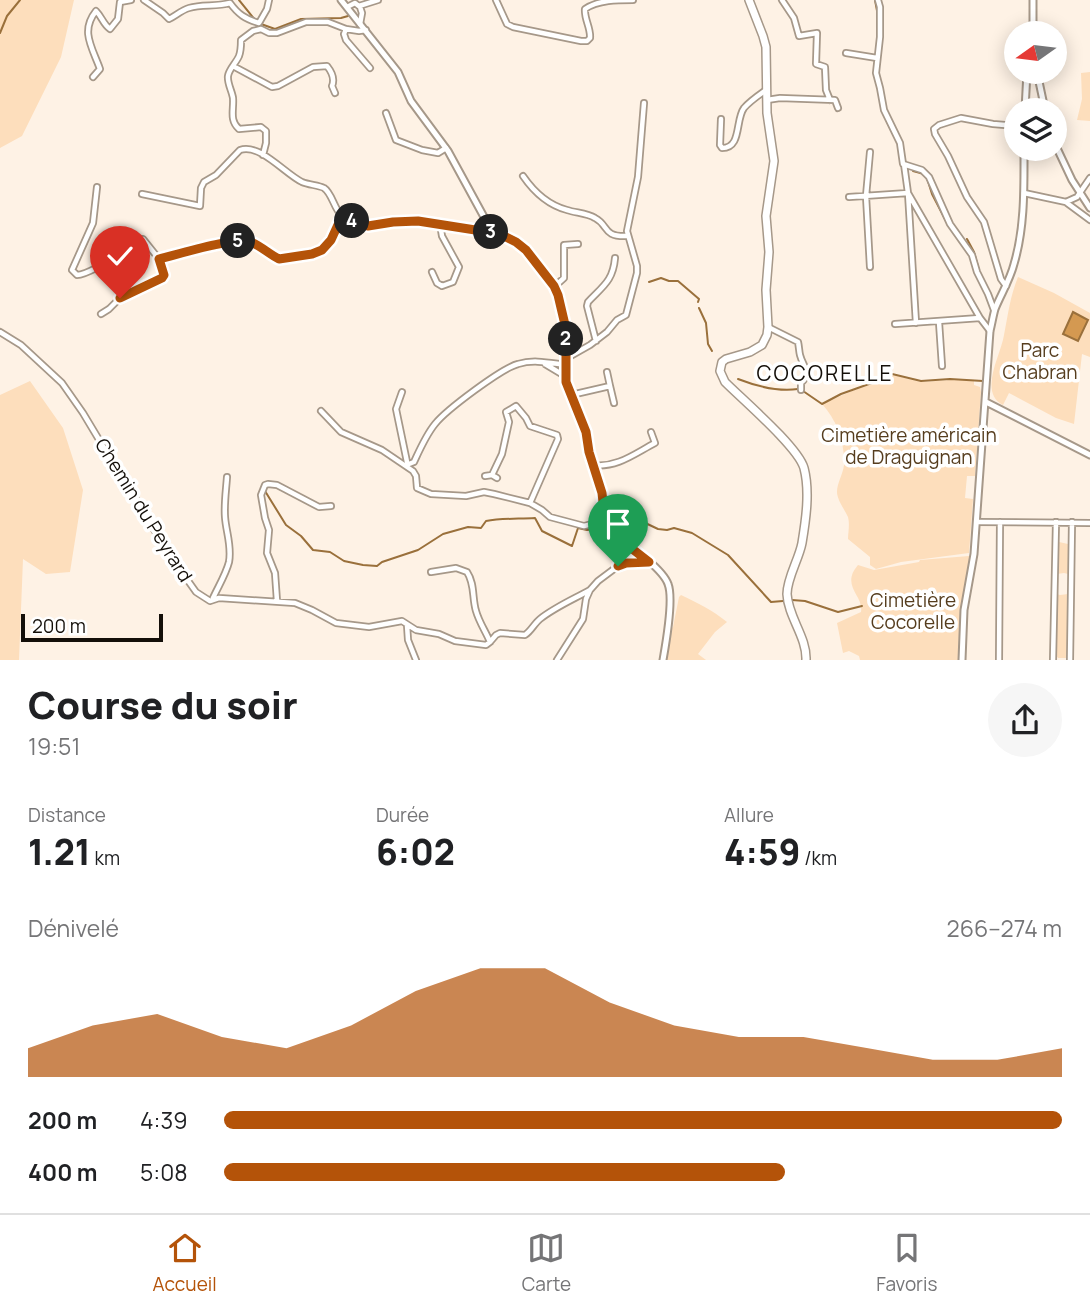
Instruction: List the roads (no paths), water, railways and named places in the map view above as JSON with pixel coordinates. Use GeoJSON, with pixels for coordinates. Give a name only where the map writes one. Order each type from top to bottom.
{"type":"FeatureCollection","features":[{"type":"Feature","properties":{"kind":"main road"},"geometry":{"type":"LineString","coordinates":[[750,0],[766,47],[767,113],[774,161],[765,216],[769,252],[766,290],[768,327],[762,345],[750,352],[726,359],[722,362],[720,371],[725,382],[788,444],[804,468],[807,491],[802,543],[787,592],[804,644],[806,660]]}},
{"type":"Feature","properties":{"kind":"street"},"geometry":{"type":"LineString","coordinates":[[93,77],[100,69],[87,31],[89,19],[96,11],[102,16],[104,25],[110,29],[118,19],[120,2],[131,0]]}},
{"type":"Feature","properties":{"kind":"street"},"geometry":{"type":"LineString","coordinates":[[144,0],[169,19],[187,8],[230,4],[246,19],[258,23],[269,0]]}},
{"type":"Feature","properties":{"kind":"street"},"geometry":{"type":"LineString","coordinates":[[341,0],[398,72],[411,101],[446,148],[482,215],[494,231],[526,250],[554,286],[564,315],[567,361],[565,376],[570,395],[584,425],[603,502],[603,521],[608,530],[649,562],[669,586],[663,660]]}},
{"type":"Feature","properties":{"kind":"street"},"geometry":{"type":"LineString","coordinates":[[359,6],[378,0]]}},
{"type":"Feature","properties":{"kind":"street"},"geometry":{"type":"LineString","coordinates":[[496,0],[507,24],[513,27],[581,41],[587,41],[591,32],[585,9],[615,0],[633,0]]}},
{"type":"Feature","properties":{"kind":"street"},"geometry":{"type":"LineString","coordinates":[[782,0],[794,18],[799,36],[817,33],[816,64],[825,67],[826,90],[830,100]]}},
{"type":"Feature","properties":{"kind":"street"},"geometry":{"type":"LineString","coordinates":[[878,0],[880,37],[876,73],[884,110],[900,143],[904,166],[916,323]]}},
{"type":"Feature","properties":{"kind":"street"},"geometry":{"type":"LineString","coordinates":[[1033,0],[1033,21]]}},
{"type":"Feature","properties":{"kind":"street"},"geometry":{"type":"LineString","coordinates":[[347,7],[355,3],[362,12]]}},
{"type":"Feature","properties":{"kind":"street"},"geometry":{"type":"LineString","coordinates":[[360,24],[362,12],[369,4]]}},
{"type":"Feature","properties":{"kind":"street"},"geometry":{"type":"LineString","coordinates":[[263,155],[266,131],[261,127],[242,130],[236,128],[233,122],[233,99],[228,77],[240,53],[241,40],[253,31],[261,29],[277,33],[306,22],[328,22],[359,32],[366,30]]}},
{"type":"Feature","properties":{"kind":"street"},"geometry":{"type":"LineString","coordinates":[[346,29],[346,40],[370,68]]}},
{"type":"Feature","properties":{"kind":"street"},"geometry":{"type":"LineString","coordinates":[[846,52],[877,58]]}},
{"type":"Feature","properties":{"kind":"street"},"geometry":{"type":"LineString","coordinates":[[233,66],[272,87],[313,68],[327,66],[333,78],[335,93]]}},
{"type":"Feature","properties":{"kind":"street"},"geometry":{"type":"LineString","coordinates":[[720,119],[720,145],[726,149],[735,140],[742,110],[766,89]]}},
{"type":"Feature","properties":{"kind":"street"},"geometry":{"type":"LineString","coordinates":[[767,100],[835,100],[838,108]]}},
{"type":"Feature","properties":{"kind":"street"},"geometry":{"type":"LineString","coordinates":[[402,392],[396,409],[407,462],[410,464],[414,462],[433,425],[446,412],[505,370],[533,361],[567,361],[596,341],[627,313],[638,269],[627,231],[641,158],[644,103]]}},
{"type":"Feature","properties":{"kind":"street"},"geometry":{"type":"LineString","coordinates":[[386,113],[396,139],[430,152],[438,153],[446,148]]}},
{"type":"Feature","properties":{"kind":"street"},"geometry":{"type":"LineString","coordinates":[[1004,125],[961,118],[934,129],[967,197],[984,222],[1001,279],[1006,286]]}},
{"type":"Feature","properties":{"kind":"street"},"geometry":{"type":"LineString","coordinates":[[142,194],[200,206],[204,182],[216,175],[244,148],[263,155],[300,182],[324,188],[337,212],[368,226],[408,221],[494,231]]}},
{"type":"Feature","properties":{"kind":"street"},"geometry":{"type":"LineString","coordinates":[[870,152],[866,196],[870,267]]}},
{"type":"Feature","properties":{"kind":"street"},"geometry":{"type":"LineString","coordinates":[[962,660],[964,610],[977,522],[990,331],[995,309],[1016,258],[1024,193],[1024,161]]}},
{"type":"Feature","properties":{"kind":"street"},"geometry":{"type":"LineString","coordinates":[[1063,161],[1079,193],[1090,208]]}},
{"type":"Feature","properties":{"kind":"street"},"geometry":{"type":"LineString","coordinates":[[904,166],[922,170],[929,177],[950,224],[972,255],[995,309]]}},
{"type":"Feature","properties":{"kind":"street"},"geometry":{"type":"LineString","coordinates":[[523,176],[534,190],[553,204],[592,216],[599,220],[607,231],[627,236]]}},
{"type":"Feature","properties":{"kind":"street"},"geometry":{"type":"LineString","coordinates":[[1066,202],[1075,199],[1090,178]]}},
{"type":"Feature","properties":{"kind":"street"},"geometry":{"type":"LineString","coordinates":[[97,187],[93,223],[73,272],[77,275],[86,274],[143,239],[159,259],[164,275],[120,298],[101,314]]}},
{"type":"Feature","properties":{"kind":"street"},"geometry":{"type":"LineString","coordinates":[[849,197],[908,193]]}},
{"type":"Feature","properties":{"kind":"street"},"geometry":{"type":"LineString","coordinates":[[908,193],[990,331]]}},
{"type":"Feature","properties":{"kind":"street"},"geometry":{"type":"LineString","coordinates":[[1024,193],[1066,202],[1090,220]]}},
{"type":"Feature","properties":{"kind":"street"},"geometry":{"type":"LineString","coordinates":[[159,259],[239,241],[253,243],[279,259],[312,254],[327,246],[342,216]]}},
{"type":"Feature","properties":{"kind":"street"},"geometry":{"type":"LineString","coordinates":[[432,272],[437,283],[448,285],[453,282],[459,267],[442,236],[440,224]]}},
{"type":"Feature","properties":{"kind":"street"},"geometry":{"type":"LineString","coordinates":[[554,286],[564,278],[564,245],[578,244]]}},
{"type":"Feature","properties":{"kind":"street"},"geometry":{"type":"LineString","coordinates":[[596,341],[587,302],[610,279],[615,258]]}},
{"type":"Feature","properties":{"kind":"street"},"geometry":{"type":"LineString","coordinates":[[895,324],[981,318]]}},
{"type":"Feature","properties":{"kind":"street"},"geometry":{"type":"LineString","coordinates":[[939,322],[942,366]]}},
{"type":"Feature","properties":{"kind":"street"},"geometry":{"type":"LineString","coordinates":[[768,327],[798,342],[807,373],[800,383],[800,388]]}},
{"type":"Feature","properties":{"kind":"street","name":"Chemin du Peyrard"},"geometry":{"type":"LineString","coordinates":[[0,332],[29,352],[62,383],[171,558],[196,592],[210,601],[213,599]]}},
{"type":"Feature","properties":{"kind":"street"},"geometry":{"type":"LineString","coordinates":[[542,362],[565,376]]}},
{"type":"Feature","properties":{"kind":"street"},"geometry":{"type":"LineString","coordinates":[[607,372],[614,403]]}},
{"type":"Feature","properties":{"kind":"street"},"geometry":{"type":"LineString","coordinates":[[570,395],[610,386]]}},
{"type":"Feature","properties":{"kind":"street"},"geometry":{"type":"LineString","coordinates":[[986,402],[1090,455]]}},
{"type":"Feature","properties":{"kind":"street"},"geometry":{"type":"LineString","coordinates":[[492,476],[502,454],[509,422],[506,412],[516,406],[530,426],[557,435],[558,439],[530,503]]}},
{"type":"Feature","properties":{"kind":"street"},"geometry":{"type":"LineString","coordinates":[[321,411],[341,432],[382,450],[413,471],[417,488],[431,494],[460,496],[484,492],[530,503],[550,517],[584,526],[603,521]]}},
{"type":"Feature","properties":{"kind":"street"},"geometry":{"type":"LineString","coordinates":[[593,465],[615,464],[654,443],[651,432]]}},
{"type":"Feature","properties":{"kind":"street"},"geometry":{"type":"LineString","coordinates":[[213,599],[229,563],[225,509],[227,477]]}},
{"type":"Feature","properties":{"kind":"street"},"geometry":{"type":"LineString","coordinates":[[278,601],[275,573],[267,554],[270,534],[261,495],[264,488],[268,484],[277,485],[313,505],[331,506]]}},
{"type":"Feature","properties":{"kind":"street"},"geometry":{"type":"LineString","coordinates":[[977,522],[1090,523]]}},
{"type":"Feature","properties":{"kind":"street"},"geometry":{"type":"LineString","coordinates":[[999,660],[1000,522]]}},
{"type":"Feature","properties":{"kind":"street"},"geometry":{"type":"LineString","coordinates":[[1053,660],[1056,522]]}},
{"type":"Feature","properties":{"kind":"street"},"geometry":{"type":"LineString","coordinates":[[1070,660],[1072,522]]}},
{"type":"Feature","properties":{"kind":"street"},"geometry":{"type":"LineString","coordinates":[[213,599],[295,603],[336,623],[369,627],[402,621],[416,630],[439,634],[455,641],[486,645],[500,633],[525,635],[538,620],[590,590],[607,572],[618,566],[649,562]]}},
{"type":"Feature","properties":{"kind":"street"},"geometry":{"type":"LineString","coordinates":[[431,572],[456,568],[467,572],[472,583],[476,613],[490,642]]}},
{"type":"Feature","properties":{"kind":"street"},"geometry":{"type":"LineString","coordinates":[[557,660],[583,619],[590,590]]}},
{"type":"Feature","properties":{"kind":"street"},"geometry":{"type":"LineString","coordinates":[[407,625],[408,640],[416,660]]}},
{"type":"Feature","properties":{"kind":"waterway"},"geometry":{"type":"LineString","coordinates":[[0,33],[7,16],[20,0]]}},
{"type":"Feature","properties":{"kind":"waterway"},"geometry":{"type":"LineString","coordinates":[[239,0],[256,21]]}},
{"type":"Feature","properties":{"kind":"waterway"},"geometry":{"type":"LineString","coordinates":[[875,0],[878,16]]}},
{"type":"Feature","properties":{"kind":"waterway"},"geometry":{"type":"LineString","coordinates":[[261,24],[275,29],[301,19],[348,16]]}},
{"type":"Feature","properties":{"kind":"waterway"},"geometry":{"type":"LineString","coordinates":[[913,171],[924,174],[927,178],[947,223]]}},
{"type":"Feature","properties":{"kind":"waterway"},"geometry":{"type":"LineString","coordinates":[[967,239],[980,274]]}},
{"type":"Feature","properties":{"kind":"waterway"},"geometry":{"type":"LineString","coordinates":[[649,282],[661,278],[678,281],[699,299],[698,302]]}},
{"type":"Feature","properties":{"kind":"waterway"},"geometry":{"type":"LineString","coordinates":[[699,308],[706,323],[708,344],[712,351]]}},
{"type":"Feature","properties":{"kind":"waterway"},"geometry":{"type":"LineString","coordinates":[[803,391],[822,404],[883,379],[888,373],[921,381],[983,381]]}},
{"type":"Feature","properties":{"kind":"waterway"},"geometry":{"type":"LineString","coordinates":[[738,379],[767,388],[798,389]]}},
{"type":"Feature","properties":{"kind":"waterway"},"geometry":{"type":"LineString","coordinates":[[265,491],[286,525],[301,536],[313,550],[330,552],[344,561],[363,565],[377,566],[418,550],[443,534],[468,527],[481,528],[486,521],[492,520],[535,518],[542,531],[572,546],[578,528],[602,528]]}},
{"type":"Feature","properties":{"kind":"waterway"},"geometry":{"type":"LineString","coordinates":[[607,522],[607,510],[658,529],[674,528],[692,533],[728,555],[771,602],[783,601]]}},
{"type":"Feature","properties":{"kind":"waterway"},"geometry":{"type":"LineString","coordinates":[[792,600],[805,601],[838,612],[862,606]]}},
{"type":"Feature","properties":{"kind":"district","name":"COCORELLE"},"geometry":{"type":"Point","coordinates":[825,373]}},
{"type":"Feature","properties":{"kind":"park label","name":"Parc Chabran"},"geometry":{"type":"Point","coordinates":[1040,361]}},
{"type":"Feature","properties":{"kind":"park label","name":"Cimetière américain de Draguignan"},"geometry":{"type":"Point","coordinates":[909,446]}},
{"type":"Feature","properties":{"kind":"park label","name":"Cimetière Cocorelle"},"geometry":{"type":"Point","coordinates":[913,611]}}]}
